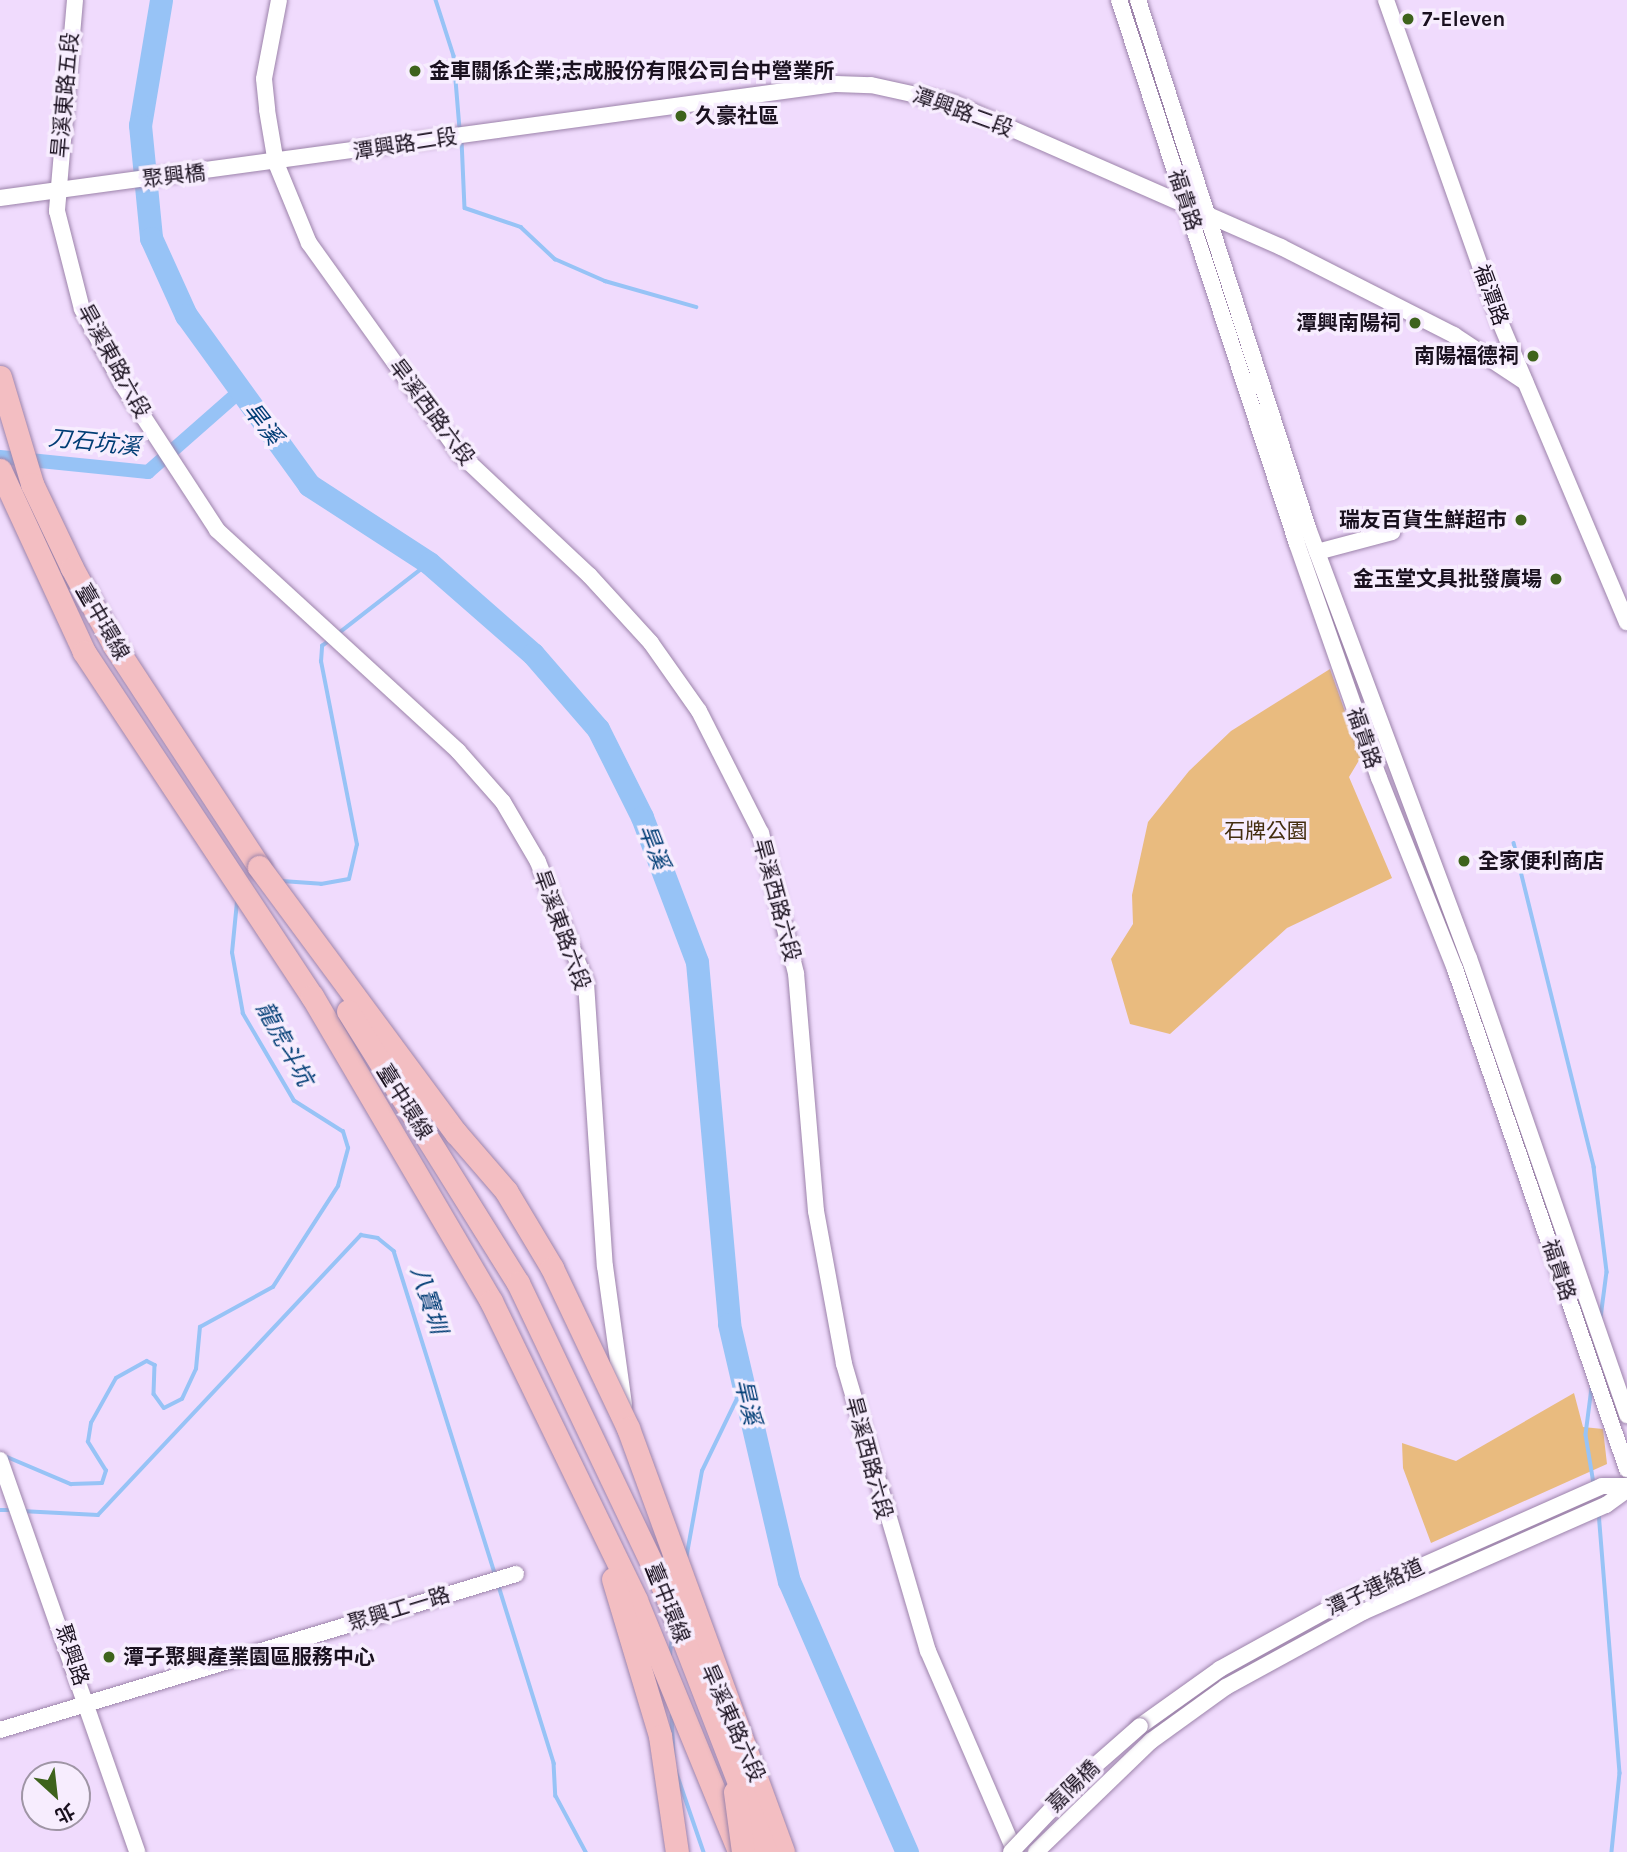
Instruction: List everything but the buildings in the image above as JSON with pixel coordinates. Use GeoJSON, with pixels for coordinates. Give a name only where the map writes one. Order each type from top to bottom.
{"type":"FeatureCollection","features":[{"type":"Feature","properties":{"kind":"highway","name":"臺中環線"},"geometry":{"type":"LineString","coordinates":[[0,377],[32,484],[72,568],[114,645],[259,867],[518,1283],[663,1587],[766,1852]]}},
{"type":"Feature","properties":{"kind":"highway","name":"臺中環線"},"geometry":{"type":"LineString","coordinates":[[0,470],[84,652],[319,1008],[491,1301],[636,1600],[741,1852]]}},
{"type":"Feature","properties":{"kind":"highway"},"geometry":{"type":"LineString","coordinates":[[259,867],[456,1133],[506,1191],[552,1268],[628,1428],[722,1692],[783,1852]]}},
{"type":"Feature","properties":{"kind":"highway"},"geometry":{"type":"LineString","coordinates":[[593,1509],[660,1736],[677,1852]]}},
{"type":"Feature","properties":{"kind":"highway"},"geometry":{"type":"LineString","coordinates":[[722,1692],[741,1852]]}},
{"type":"Feature","properties":{"kind":"street","name":"旱溪東路五段"},"geometry":{"type":"LineString","coordinates":[[56,190],[75,0]]}},
{"type":"Feature","properties":{"kind":"street","name":"旱溪西路六段"},"geometry":{"type":"LineString","coordinates":[[279,0],[264,79],[270,164],[309,243],[460,454],[628,614],[699,711],[738,780],[761,833],[794,961],[817,1211],[851,1389],[928,1651],[1014,1852]]}},
{"type":"Feature","properties":{"kind":"street","name":"福貴路"},"geometry":{"type":"LineString","coordinates":[[1119,0],[1301,557],[1379,778],[1455,969],[1627,1469]]}},
{"type":"Feature","properties":{"kind":"street","name":"福貴路"},"geometry":{"type":"LineString","coordinates":[[1138,0],[1211,217],[1317,552],[1469,958],[1627,1415]]}},
{"type":"Feature","properties":{"kind":"street","name":"福潭路"},"geometry":{"type":"LineString","coordinates":[[1390,1],[1525,382],[1627,622]]}},
{"type":"Feature","properties":{"kind":"street","name":"潭興路二段"},"geometry":{"type":"LineString","coordinates":[[270,164],[855,83],[953,103],[1211,217],[1454,335],[1525,382]]}},
{"type":"Feature","properties":{"kind":"street","name":"聚興橋"},"geometry":{"type":"LineString","coordinates":[[0,198],[270,164]]}},
{"type":"Feature","properties":{"kind":"street","name":"旱溪東路六段"},"geometry":{"type":"LineString","coordinates":[[56,190],[60,236],[82,309],[122,384],[217,530],[458,751],[503,802],[538,862],[586,984],[605,1266],[623,1402],[644,1486],[689,1625],[792,1852]]}},
{"type":"Feature","properties":{"kind":"street"},"geometry":{"type":"LineString","coordinates":[[1317,552],[1392,532]]}},
{"type":"Feature","properties":{"kind":"street","name":"聚興路"},"geometry":{"type":"LineString","coordinates":[[0,1460],[88,1702],[137,1852]]}},
{"type":"Feature","properties":{"kind":"street","name":"潭子連絡道"},"geometry":{"type":"LineString","coordinates":[[1140,1726],[1220,1669],[1334,1605],[1602,1486],[1627,1488]]}},
{"type":"Feature","properties":{"kind":"street","name":"潭子連絡道"},"geometry":{"type":"LineString","coordinates":[[1151,1741],[1226,1687],[1301,1643],[1606,1505],[1627,1488]]}},
{"type":"Feature","properties":{"kind":"street","name":"聚興工一路"},"geometry":{"type":"LineString","coordinates":[[0,1730],[516,1574]]}},
{"type":"Feature","properties":{"kind":"street","name":"嘉陽橋"},"geometry":{"type":"LineString","coordinates":[[1014,1852],[1073,1785],[1140,1726]]}},
{"type":"Feature","properties":{"kind":"street","name":"嘉陽橋"},"geometry":{"type":"LineString","coordinates":[[1036,1852],[1151,1741]]}},
{"type":"Feature","properties":{"kind":"green space","name":"石牌公園"},"geometry":{"type":"Polygon","coordinates":[[[1330,669],[1361,757],[1349,777],[1392,878],[1287,928],[1170,1034],[1130,1024],[1111,959],[1133,924],[1132,895],[1148,822],[1189,771],[1231,731],[1330,669]]]}},
{"type":"Feature","properties":{"kind":"green space"},"geometry":{"type":"Polygon","coordinates":[[[1574,1393],[1583,1427],[1603,1429],[1607,1464],[1431,1543],[1403,1468],[1402,1443],[1456,1461],[1574,1393]]]}},
{"type":"Feature","properties":{"kind":"waterway","name":"旱溪"},"geometry":{"type":"LineString","coordinates":[[161,0],[140,125],[151,238],[186,315],[309,485],[429,563],[533,654],[598,729],[642,817],[697,962],[729,1324],[789,1581],[907,1852]]}},
{"type":"Feature","properties":{"kind":"waterway"},"geometry":{"type":"LineString","coordinates":[[436,0],[454,56],[460,129]]}},
{"type":"Feature","properties":{"kind":"waterway"},"geometry":{"type":"LineString","coordinates":[[462,140],[465,208],[521,227],[555,259],[605,281],[696,307]]}},
{"type":"Feature","properties":{"kind":"waterway","name":"刀石坑溪"},"geometry":{"type":"LineString","coordinates":[[0,457],[148,472],[238,393]]}},
{"type":"Feature","properties":{"kind":"waterway","name":"龍虎斗坑"},"geometry":{"type":"LineString","coordinates":[[339,633],[429,563]]}},
{"type":"Feature","properties":{"kind":"waterway","name":"龍虎斗坑"},"geometry":{"type":"LineString","coordinates":[[282,881],[321,884],[349,879],[357,845],[321,662],[322,646],[330,640]]}},
{"type":"Feature","properties":{"kind":"waterway"},"geometry":{"type":"LineString","coordinates":[[1514,843],[1594,1167],[1607,1272],[1601,1318]]}},
{"type":"Feature","properties":{"kind":"waterway","name":"龍虎斗坑"},"geometry":{"type":"LineString","coordinates":[[5,1456],[71,1484],[102,1483],[106,1471],[88,1442],[91,1423],[116,1378],[147,1361],[155,1365],[154,1394],[164,1408],[182,1399],[196,1369],[200,1327],[273,1287],[338,1186],[348,1148],[343,1132],[294,1101],[243,1014],[232,953],[237,902]]}},
{"type":"Feature","properties":{"kind":"waterway","name":"八寶圳"},"geometry":{"type":"LineString","coordinates":[[21,1511],[98,1515],[361,1235],[378,1238],[394,1251],[496,1576]]}},
{"type":"Feature","properties":{"kind":"waterway"},"geometry":{"type":"LineString","coordinates":[[686,1559],[702,1471],[743,1386]]}},
{"type":"Feature","properties":{"kind":"waterway"},"geometry":{"type":"LineString","coordinates":[[1592,1388],[1586,1435],[1594,1484]]}},
{"type":"Feature","properties":{"kind":"waterway","name":"八寶圳"},"geometry":{"type":"LineString","coordinates":[[0,1510],[14,1510]]}},
{"type":"Feature","properties":{"kind":"waterway"},"geometry":{"type":"LineString","coordinates":[[1599,1512],[1620,1773],[1612,1852]]}},
{"type":"Feature","properties":{"kind":"waterway","name":"八寶圳"},"geometry":{"type":"LineString","coordinates":[[498,1583],[554,1763],[556,1796],[586,1852]]}},
{"type":"Feature","properties":{"kind":"waterway"},"geometry":{"type":"LineString","coordinates":[[670,1655],[672,1635]]}},
{"type":"Feature","properties":{"kind":"waterway"},"geometry":{"type":"LineString","coordinates":[[672,1716],[674,1757]]}},
{"type":"Feature","properties":{"kind":"waterway"},"geometry":{"type":"LineString","coordinates":[[675,1768],[704,1852]]}},
{"type":"Feature","properties":{"kind":"place","name":"7-Eleven"},"geometry":{"type":"Point","coordinates":[1408,19]}},
{"type":"Feature","properties":{"kind":"place","name":"金車關係企業;志成股份有限公司台中營業所"},"geometry":{"type":"Point","coordinates":[415,71]}},
{"type":"Feature","properties":{"kind":"place","name":"久豪社區"},"geometry":{"type":"Point","coordinates":[681,116]}},
{"type":"Feature","properties":{"kind":"place","name":"潭興南陽祠"},"geometry":{"type":"Point","coordinates":[1415,323]}},
{"type":"Feature","properties":{"kind":"place","name":"南陽福德祠"},"geometry":{"type":"Point","coordinates":[1533,356]}},
{"type":"Feature","properties":{"kind":"place","name":"瑞友百貨生鮮超市"},"geometry":{"type":"Point","coordinates":[1521,520]}},
{"type":"Feature","properties":{"kind":"place","name":"金玉堂文具批發廣場"},"geometry":{"type":"Point","coordinates":[1556,579]}},
{"type":"Feature","properties":{"kind":"place","name":"全家便利商店"},"geometry":{"type":"Point","coordinates":[1464,861]}},
{"type":"Feature","properties":{"kind":"place","name":"潭子聚興產業園區服務中心"},"geometry":{"type":"Point","coordinates":[109,1657]}}]}
